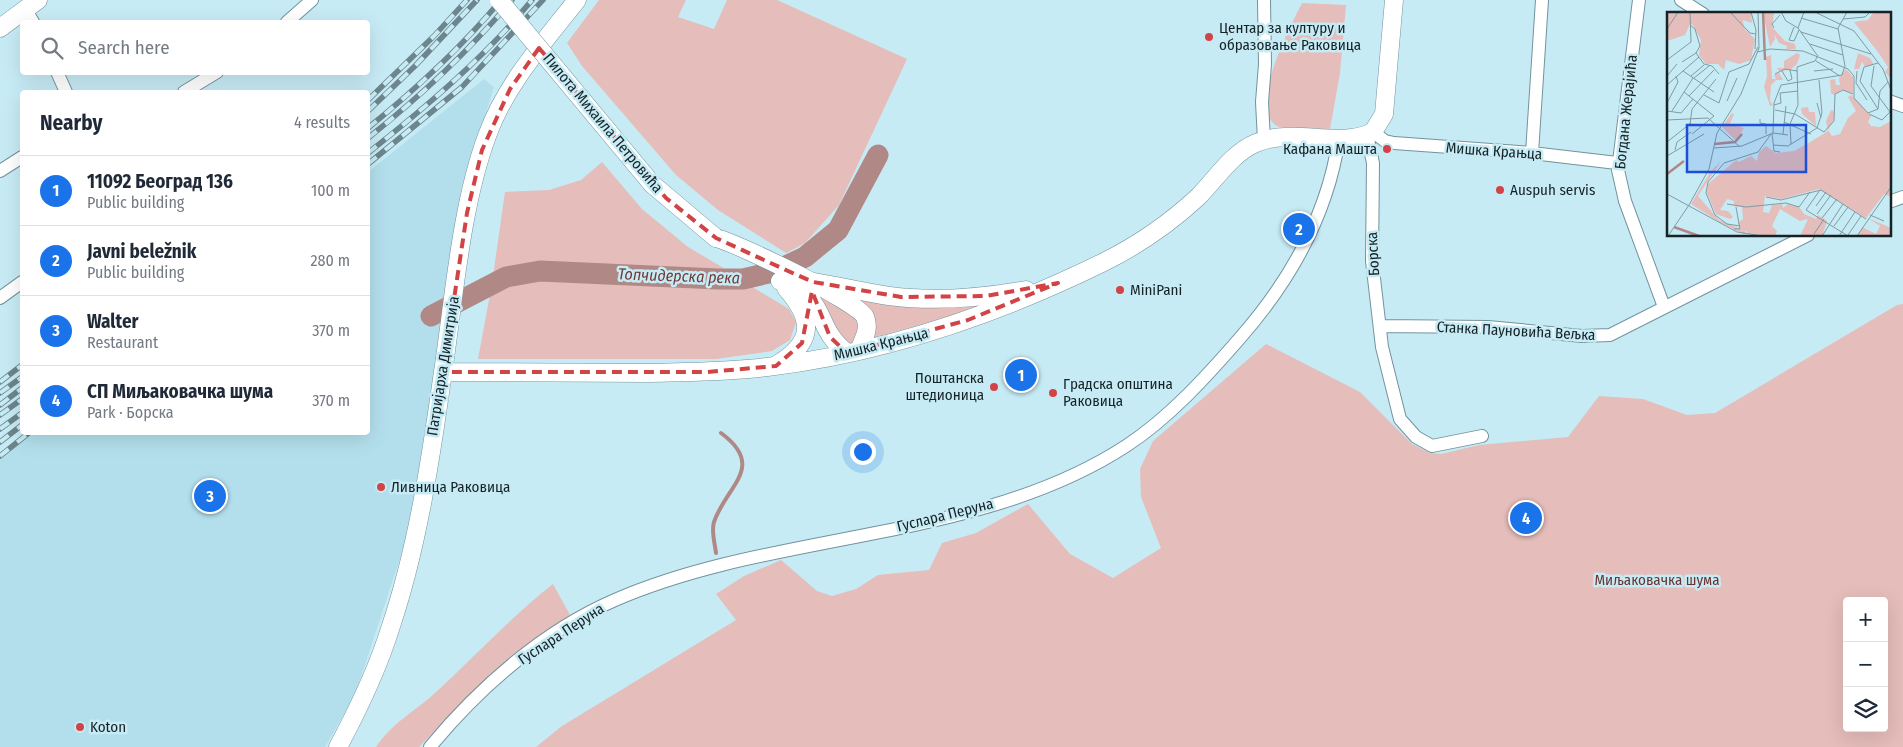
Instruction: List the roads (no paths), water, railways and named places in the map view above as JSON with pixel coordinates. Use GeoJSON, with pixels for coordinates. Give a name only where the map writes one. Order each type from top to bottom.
{"type":"FeatureCollection","features":[{"type":"Feature","properties":{"kind":"main road","name":"Пилота Михаила Петровића"},"geometry":{"type":"LineString","coordinates":[[499,0],[652,184],[716,238],[732,254],[779,280],[797,287],[810,296],[818,308],[830,337],[853,351],[866,334],[865,318],[858,309],[813,282],[739,245],[716,238]]}},
{"type":"Feature","properties":{"kind":"main road","name":"Патријарха Димитрија"},"geometry":{"type":"LineString","coordinates":[[338,747],[360,706],[402,591],[420,514],[456,278],[473,183],[489,129],[510,89],[577,0]]}},
{"type":"Feature","properties":{"kind":"main road"},"geometry":{"type":"LineString","coordinates":[[1370,133],[1384,114],[1394,0]]}},
{"type":"Feature","properties":{"kind":"main road"},"geometry":{"type":"LineString","coordinates":[[0,28],[32,11]]}},
{"type":"Feature","properties":{"kind":"main road","name":"Мишка Крањца"},"geometry":{"type":"LineString","coordinates":[[443,372],[702,372],[776,366],[853,351],[968,320],[1058,283],[1103,262],[1149,236],[1196,198],[1242,150],[1264,140],[1290,136],[1339,138],[1370,133]]}},
{"type":"Feature","properties":{"kind":"main road"},"geometry":{"type":"LineString","coordinates":[[776,366],[798,349],[805,333],[806,323],[801,305],[779,280]]}},
{"type":"Feature","properties":{"kind":"main road"},"geometry":{"type":"LineString","coordinates":[[813,282],[889,296],[945,298],[1006,294],[1058,283]]}},
{"type":"Feature","properties":{"kind":"street"},"geometry":{"type":"LineString","coordinates":[[288,20],[312,0]]}},
{"type":"Feature","properties":{"kind":"street"},"geometry":{"type":"LineString","coordinates":[[1264,0],[1265,64],[1262,102],[1264,140]]}},
{"type":"Feature","properties":{"kind":"street"},"geometry":{"type":"LineString","coordinates":[[1532,153],[1542,0]]}},
{"type":"Feature","properties":{"kind":"street","name":"Богдана Жерајића"},"geometry":{"type":"LineString","coordinates":[[1639,0],[1618,163],[1625,201],[1664,307]]}},
{"type":"Feature","properties":{"kind":"street"},"geometry":{"type":"LineString","coordinates":[[1681,0],[1700,12]]}},
{"type":"Feature","properties":{"kind":"street"},"geometry":{"type":"LineString","coordinates":[[58,75],[65,90]]}},
{"type":"Feature","properties":{"kind":"street"},"geometry":{"type":"LineString","coordinates":[[187,90],[212,75]]}},
{"type":"Feature","properties":{"kind":"street"},"geometry":{"type":"LineString","coordinates":[[1890,100],[1903,106]]}},
{"type":"Feature","properties":{"kind":"street","name":"Мишка Крањца"},"geometry":{"type":"LineString","coordinates":[[1370,133],[1385,141],[1394,143],[1532,153],[1618,163]]}},
{"type":"Feature","properties":{"kind":"street","name":"Борска"},"geometry":{"type":"LineString","coordinates":[[1370,133],[1373,163],[1371,245],[1380,326],[1398,414],[1409,431],[1432,446],[1482,436]]}},
{"type":"Feature","properties":{"kind":"street","name":"Гуслара Перуна"},"geometry":{"type":"LineString","coordinates":[[430,747],[480,694],[506,670],[570,625],[613,601],[713,567],[912,525],[986,506],[1065,479],[1128,445],[1163,417],[1187,394],[1253,324],[1279,290],[1303,248],[1321,206],[1332,172],[1339,138]]}},
{"type":"Feature","properties":{"kind":"street"},"geometry":{"type":"LineString","coordinates":[[0,172],[20,157]]}},
{"type":"Feature","properties":{"kind":"street"},"geometry":{"type":"LineString","coordinates":[[1890,202],[1903,197]]}},
{"type":"Feature","properties":{"kind":"street","name":"Станка Пауновића Вељка"},"geometry":{"type":"LineString","coordinates":[[1380,326],[1488,326],[1596,337],[1615,333],[1806,236]]}},
{"type":"Feature","properties":{"kind":"street"},"geometry":{"type":"LineString","coordinates":[[0,298],[20,283]]}},
{"type":"Feature","properties":{"kind":"waterway","name":"Топчидерска река"},"geometry":{"type":"LineString","coordinates":[[431,316],[506,277],[540,271],[718,279],[743,279],[773,272],[805,257],[838,230],[878,155]]}},
{"type":"Feature","properties":{"kind":"waterway"},"geometry":{"type":"LineString","coordinates":[[716,553],[713,533],[714,522],[734,487],[742,467],[741,456],[734,445],[721,433]]}},
{"type":"Feature","properties":{"kind":"railway"},"geometry":{"type":"LineString","coordinates":[[370,98],[434,36],[467,0]]}},
{"type":"Feature","properties":{"kind":"railway"},"geometry":{"type":"LineString","coordinates":[[370,109],[415,66],[477,0]]}},
{"type":"Feature","properties":{"kind":"railway"},"geometry":{"type":"LineString","coordinates":[[370,126],[438,67],[501,0]]}},
{"type":"Feature","properties":{"kind":"railway"},"geometry":{"type":"LineString","coordinates":[[370,136],[443,73],[512,0]]}},
{"type":"Feature","properties":{"kind":"railway"},"geometry":{"type":"LineString","coordinates":[[370,151],[454,81],[494,42],[532,0]]}},
{"type":"Feature","properties":{"kind":"railway"},"geometry":{"type":"LineString","coordinates":[[370,162],[462,87],[543,0]]}},
{"type":"Feature","properties":{"kind":"railway"},"geometry":{"type":"LineString","coordinates":[[0,382],[20,367]]}},
{"type":"Feature","properties":{"kind":"railway"},"geometry":{"type":"LineString","coordinates":[[0,393],[20,378]]}},
{"type":"Feature","properties":{"kind":"railway"},"geometry":{"type":"LineString","coordinates":[[0,405],[20,390]]}},
{"type":"Feature","properties":{"kind":"railway"},"geometry":{"type":"LineString","coordinates":[[0,415],[20,400]]}},
{"type":"Feature","properties":{"kind":"railway"},"geometry":{"type":"LineString","coordinates":[[0,429],[20,414]]}},
{"type":"Feature","properties":{"kind":"railway"},"geometry":{"type":"LineString","coordinates":[[0,442],[20,427]]}},
{"type":"Feature","properties":{"kind":"railway"},"geometry":{"type":"LineString","coordinates":[[0,456],[26,435]]}},
{"type":"Feature","properties":{"kind":"place","name":"Центар за културу и образовање Раковица"},"geometry":{"type":"Point","coordinates":[1209,37]}},
{"type":"Feature","properties":{"kind":"place","name":"Кафана Машта"},"geometry":{"type":"Point","coordinates":[1387,149]}},
{"type":"Feature","properties":{"kind":"place","name":"Auspuh servis"},"geometry":{"type":"Point","coordinates":[1500,190]}},
{"type":"Feature","properties":{"kind":"place","name":"Javni beležnik"},"geometry":{"type":"Point","coordinates":[1299,229]}},
{"type":"Feature","properties":{"kind":"place","name":"MiniPani"},"geometry":{"type":"Point","coordinates":[1120,290]}},
{"type":"Feature","properties":{"kind":"place","name":"11092 Београд 136"},"geometry":{"type":"Point","coordinates":[1021,375]}},
{"type":"Feature","properties":{"kind":"place","name":"Поштанска штедионица"},"geometry":{"type":"Point","coordinates":[994,387]}},
{"type":"Feature","properties":{"kind":"place","name":"Градска општина Раковица"},"geometry":{"type":"Point","coordinates":[1053,393]}},
{"type":"Feature","properties":{"kind":"place","name":"Ливница Раковица"},"geometry":{"type":"Point","coordinates":[381,487]}},
{"type":"Feature","properties":{"kind":"place","name":"Walter"},"geometry":{"type":"Point","coordinates":[210,496]}},
{"type":"Feature","properties":{"kind":"place","name":"СП Миљаковачка шума"},"geometry":{"type":"Point","coordinates":[1526,518]}},
{"type":"Feature","properties":{"kind":"place","name":"Koton"},"geometry":{"type":"Point","coordinates":[80,727]}},
{"type":"Feature","properties":{"kind":"park label","name":"Миљаковачка шума"},"geometry":{"type":"Point","coordinates":[1657,580]}}]}
